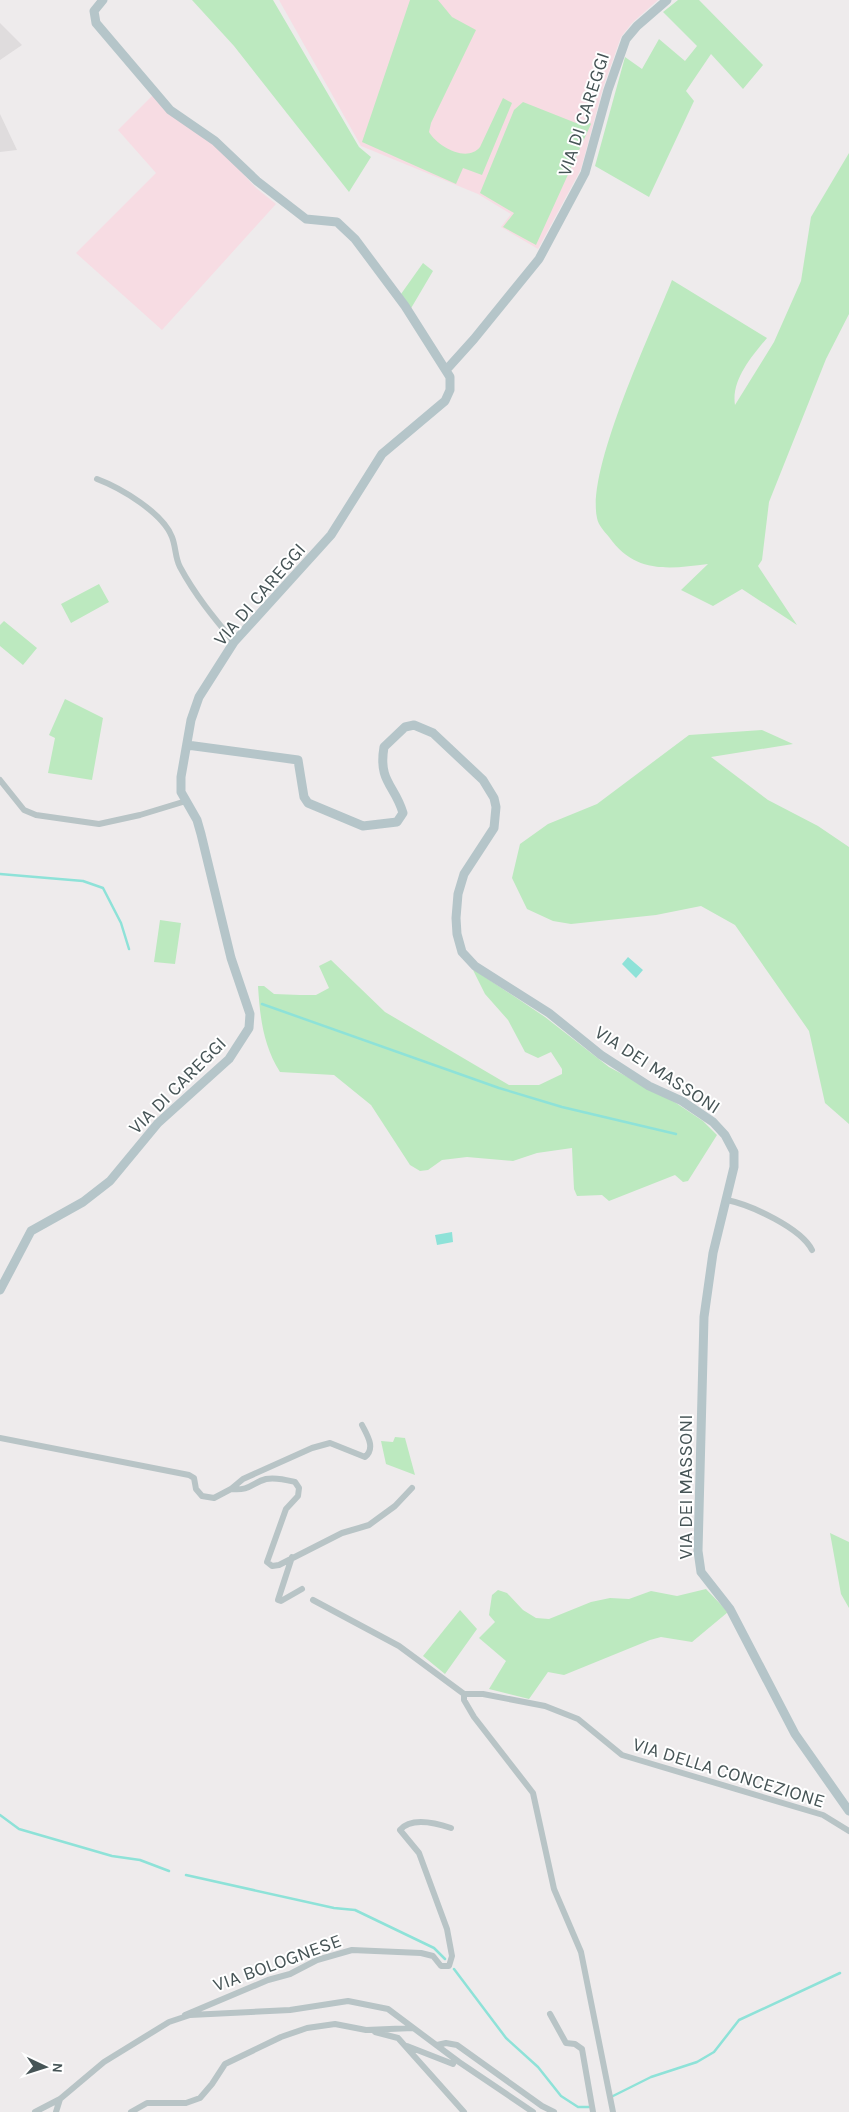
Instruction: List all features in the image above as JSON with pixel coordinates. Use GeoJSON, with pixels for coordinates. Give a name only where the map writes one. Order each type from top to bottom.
{"type":"FeatureCollection","features":[{"type":"Feature","properties":{"kind":"street"},"geometry":{"type":"LineString","coordinates":[[103,0],[94,11],[96,23],[165,104],[215,141],[257,181],[306,219],[337,222],[355,239],[394,290],[447,369]]}},
{"type":"Feature","properties":{"kind":"street","name":"VIA DI CAREGGI"},"geometry":{"type":"LineString","coordinates":[[0,1290],[31,1231],[36,1226],[78,1206],[99,1191],[171,1110],[230,1058],[249,1028],[250,1014],[231,958],[201,834],[181,792],[181,778],[191,720],[199,697],[234,642],[331,535],[382,454],[443,403],[450,387],[447,369],[474,340],[539,258],[585,174],[608,90],[626,39],[637,26],[667,0]]}},
{"type":"Feature","properties":{"kind":"street"},"geometry":{"type":"LineString","coordinates":[[97,479],[144,506],[160,519],[172,538],[178,565],[202,603],[234,642]]}},
{"type":"Feature","properties":{"kind":"street","name":"VIA DEI MASSONI"},"geometry":{"type":"LineString","coordinates":[[187,745],[298,760],[304,797],[308,803],[332,815],[369,827],[397,822],[402,816],[403,810],[385,779],[382,767],[384,747],[393,736],[405,727],[414,725],[433,733],[483,780],[493,794],[496,808],[494,828],[464,874],[458,894],[456,918],[462,952],[482,970],[549,1013],[601,1055],[649,1086],[682,1101],[714,1122],[725,1135],[734,1152],[734,1167],[713,1253],[704,1317],[698,1551],[701,1572],[730,1609],[795,1734],[849,1811]]}},
{"type":"Feature","properties":{"kind":"street"},"geometry":{"type":"LineString","coordinates":[[0,780],[24,810],[30,813],[99,824],[140,815],[186,801]]}},
{"type":"Feature","properties":{"kind":"street"},"geometry":{"type":"LineString","coordinates":[[727,1200],[763,1212],[808,1240],[812,1250]]}},
{"type":"Feature","properties":{"kind":"street"},"geometry":{"type":"LineString","coordinates":[[0,1438],[189,1476],[194,1478],[196,1489],[202,1496],[214,1498],[231,1489],[243,1479],[312,1448],[330,1444],[365,1457],[369,1454],[371,1446],[362,1424]]}},
{"type":"Feature","properties":{"kind":"street"},"geometry":{"type":"LineString","coordinates":[[231,1489],[244,1490],[266,1479],[285,1479],[296,1482],[299,1488],[298,1496],[286,1509],[268,1562],[272,1566],[279,1565],[342,1533],[370,1525],[395,1506],[412,1488]]}},
{"type":"Feature","properties":{"kind":"street"},"geometry":{"type":"LineString","coordinates":[[292,1557],[278,1600],[302,1589]]}},
{"type":"Feature","properties":{"kind":"street"},"geometry":{"type":"LineString","coordinates":[[313,1600],[399,1646],[464,1694],[464,1700],[474,1717],[534,1794],[554,1889],[581,1952],[613,2112]]}},
{"type":"Feature","properties":{"kind":"street","name":"VIA DELLA CONCEZIONE"},"geometry":{"type":"LineString","coordinates":[[464,1694],[483,1694],[545,1706],[578,1719],[622,1755],[823,1815],[849,1831]]}},
{"type":"Feature","properties":{"kind":"street","name":"VIA BOLOGNESE"},"geometry":{"type":"LineString","coordinates":[[181,2018],[189,2011],[206,2004],[268,1980],[290,1974],[317,1960],[352,1950],[422,1953],[433,1956],[441,1966],[449,1966],[452,1956],[447,1929],[438,1909],[419,1853],[400,1830],[405,1824],[427,1822],[450,1828]]}},
{"type":"Feature","properties":{"kind":"street","name":"VIA BOLOGNESE"},"geometry":{"type":"LineString","coordinates":[[36,2112],[60,2099],[104,2062],[169,2022],[190,2015],[290,2010],[348,2001],[388,2009],[500,2091],[533,2112]]}},
{"type":"Feature","properties":{"kind":"street"},"geometry":{"type":"LineString","coordinates":[[550,2014],[566,2043],[578,2045],[582,2049],[593,2112]]}},
{"type":"Feature","properties":{"kind":"street"},"geometry":{"type":"LineString","coordinates":[[131,2112],[147,2103],[186,2103],[200,2098],[225,2064],[290,2034],[308,2028],[335,2024],[398,2038],[424,2070],[464,2112]]}},
{"type":"Feature","properties":{"kind":"street"},"geometry":{"type":"LineString","coordinates":[[366,2030],[413,2028]]}},
{"type":"Feature","properties":{"kind":"street","name":"VIA BOLOGNESE"},"geometry":{"type":"LineString","coordinates":[[437,2045],[446,2042],[457,2045],[542,2106],[554,2112]]}},
{"type":"Feature","properties":{"kind":"street"},"geometry":{"type":"LineString","coordinates":[[406,2046],[453,2064]]}},
{"type":"Feature","properties":{"kind":"street"},"geometry":{"type":"LineString","coordinates":[[56,2112],[60,2099]]}},
{"type":"Feature","properties":{"kind":"shaded area"},"geometry":{"type":"Polygon","coordinates":[[[279,0],[658,0],[632,23],[621,37],[603,88],[581,169],[538,249],[501,227],[511,214],[478,194],[361,146],[279,0]]]}},
{"type":"Feature","properties":{"kind":"shaded area"},"geometry":{"type":"Polygon","coordinates":[[[0,23],[22,45],[0,60],[0,23]]]}},
{"type":"Feature","properties":{"kind":"shaded area"},"geometry":{"type":"Polygon","coordinates":[[[153,95],[222,151],[256,188],[276,204],[162,330],[76,253],[156,173],[118,130],[153,95]]]}},
{"type":"Feature","properties":{"kind":"shaded area"},"geometry":{"type":"Polygon","coordinates":[[[0,114],[17,150],[0,152],[0,114]]]}},
{"type":"Feature","properties":{"kind":"green space"},"geometry":{"type":"Polygon","coordinates":[[[192,0],[273,0],[359,147],[371,157],[349,192],[234,46],[192,0]]]}},
{"type":"Feature","properties":{"kind":"green space"},"geometry":{"type":"Polygon","coordinates":[[[410,0],[438,0],[452,17],[476,30],[431,123],[429,132],[433,138],[453,151],[468,154],[474,152],[480,147],[503,98],[512,103],[482,175],[463,168],[456,184],[362,142],[410,0]]]}},
{"type":"Feature","properties":{"kind":"green space"},"geometry":{"type":"Polygon","coordinates":[[[678,0],[699,0],[763,65],[743,89],[711,54],[686,91],[694,101],[649,197],[595,166],[625,57],[642,69],[659,39],[685,61],[697,46],[663,12],[678,0]]]}},
{"type":"Feature","properties":{"kind":"green space"},"geometry":{"type":"Polygon","coordinates":[[[523,102],[576,123],[588,120],[591,124],[536,245],[503,227],[514,213],[480,193],[514,110],[523,102]]]}},
{"type":"Feature","properties":{"kind":"green space"},"geometry":{"type":"Polygon","coordinates":[[[849,153],[849,314],[826,359],[769,502],[762,560],[758,566],[797,625],[742,589],[713,606],[681,590],[708,564],[666,567],[641,563],[630,558],[619,549],[599,523],[596,496],[601,467],[623,400],[672,280],[767,338],[749,361],[739,378],[736,387],[735,405],[774,342],[801,281],[811,217],[849,153]]]}},
{"type":"Feature","properties":{"kind":"green space"},"geometry":{"type":"Polygon","coordinates":[[[423,263],[433,271],[410,310],[401,294],[423,263]]]}},
{"type":"Feature","properties":{"kind":"green space"},"geometry":{"type":"Polygon","coordinates":[[[99,584],[109,602],[71,623],[61,604],[99,584]]]}},
{"type":"Feature","properties":{"kind":"green space"},"geometry":{"type":"Polygon","coordinates":[[[4,621],[37,648],[23,665],[0,646],[0,625],[4,621]]]}},
{"type":"Feature","properties":{"kind":"green space"},"geometry":{"type":"Polygon","coordinates":[[[65,699],[103,718],[92,780],[48,773],[55,738],[49,735],[65,699]]]}},
{"type":"Feature","properties":{"kind":"green space"},"geometry":{"type":"Polygon","coordinates":[[[762,730],[793,744],[711,757],[768,800],[818,826],[849,847],[849,1124],[825,1103],[809,1031],[735,925],[701,906],[656,915],[571,924],[553,921],[527,909],[512,878],[520,844],[548,824],[597,804],[689,735],[762,730]]]}},
{"type":"Feature","properties":{"kind":"green space"},"geometry":{"type":"Polygon","coordinates":[[[160,920],[181,923],[175,964],[154,962],[160,920]]]}},
{"type":"Feature","properties":{"kind":"green space"},"geometry":{"type":"Polygon","coordinates":[[[331,960],[385,1012],[509,1085],[539,1085],[562,1074],[562,1069],[551,1052],[538,1058],[525,1052],[508,1020],[485,994],[473,970],[476,971],[545,1017],[609,1067],[676,1103],[703,1121],[717,1135],[688,1181],[683,1182],[675,1175],[609,1201],[602,1195],[577,1196],[574,1189],[572,1148],[537,1153],[513,1161],[467,1157],[442,1160],[428,1170],[420,1171],[410,1165],[371,1105],[334,1075],[280,1072],[274,1062],[261,1020],[258,986],[264,986],[274,994],[316,995],[329,988],[319,966],[331,960]]]}},
{"type":"Feature","properties":{"kind":"green space"},"geometry":{"type":"Polygon","coordinates":[[[395,1437],[405,1438],[415,1475],[386,1464],[381,1441],[393,1442],[395,1437]]]}},
{"type":"Feature","properties":{"kind":"green space"},"geometry":{"type":"Polygon","coordinates":[[[830,1533],[849,1542],[849,1608],[841,1594],[830,1533]]]}},
{"type":"Feature","properties":{"kind":"green space"},"geometry":{"type":"Polygon","coordinates":[[[706,1589],[728,1612],[692,1642],[661,1637],[564,1675],[548,1672],[529,1699],[489,1689],[506,1661],[479,1638],[495,1622],[489,1615],[492,1595],[498,1590],[507,1593],[523,1610],[536,1618],[549,1619],[591,1602],[610,1598],[629,1599],[651,1591],[677,1596],[706,1589]]]}},
{"type":"Feature","properties":{"kind":"green space"},"geometry":{"type":"Polygon","coordinates":[[[460,1610],[477,1629],[445,1674],[423,1656],[460,1610]]]}},
{"type":"Feature","properties":{"kind":"water"},"geometry":{"type":"Polygon","coordinates":[[[628,957],[643,970],[636,978],[622,964],[628,957]]]}},
{"type":"Feature","properties":{"kind":"water"},"geometry":{"type":"Polygon","coordinates":[[[452,1232],[453,1242],[437,1245],[435,1235],[452,1232]]]}},
{"type":"Feature","properties":{"kind":"waterway"},"geometry":{"type":"LineString","coordinates":[[0,874],[83,881],[103,888],[121,923],[129,949]]}},
{"type":"Feature","properties":{"kind":"waterway"},"geometry":{"type":"LineString","coordinates":[[262,1004],[499,1088],[562,1107],[676,1134]]}},
{"type":"Feature","properties":{"kind":"waterway"},"geometry":{"type":"LineString","coordinates":[[0,1815],[19,1829],[112,1856],[140,1860],[169,1871]]}},
{"type":"Feature","properties":{"kind":"waterway"},"geometry":{"type":"LineString","coordinates":[[186,1875],[334,1908],[355,1910],[434,1948],[445,1959]]}},
{"type":"Feature","properties":{"kind":"waterway"},"geometry":{"type":"LineString","coordinates":[[454,1969],[506,2038],[538,2067],[561,2096],[578,2107],[589,2107]]}},
{"type":"Feature","properties":{"kind":"waterway"},"geometry":{"type":"LineString","coordinates":[[613,2096],[651,2077],[697,2062],[714,2052],[739,2020],[840,1973]]}}]}
